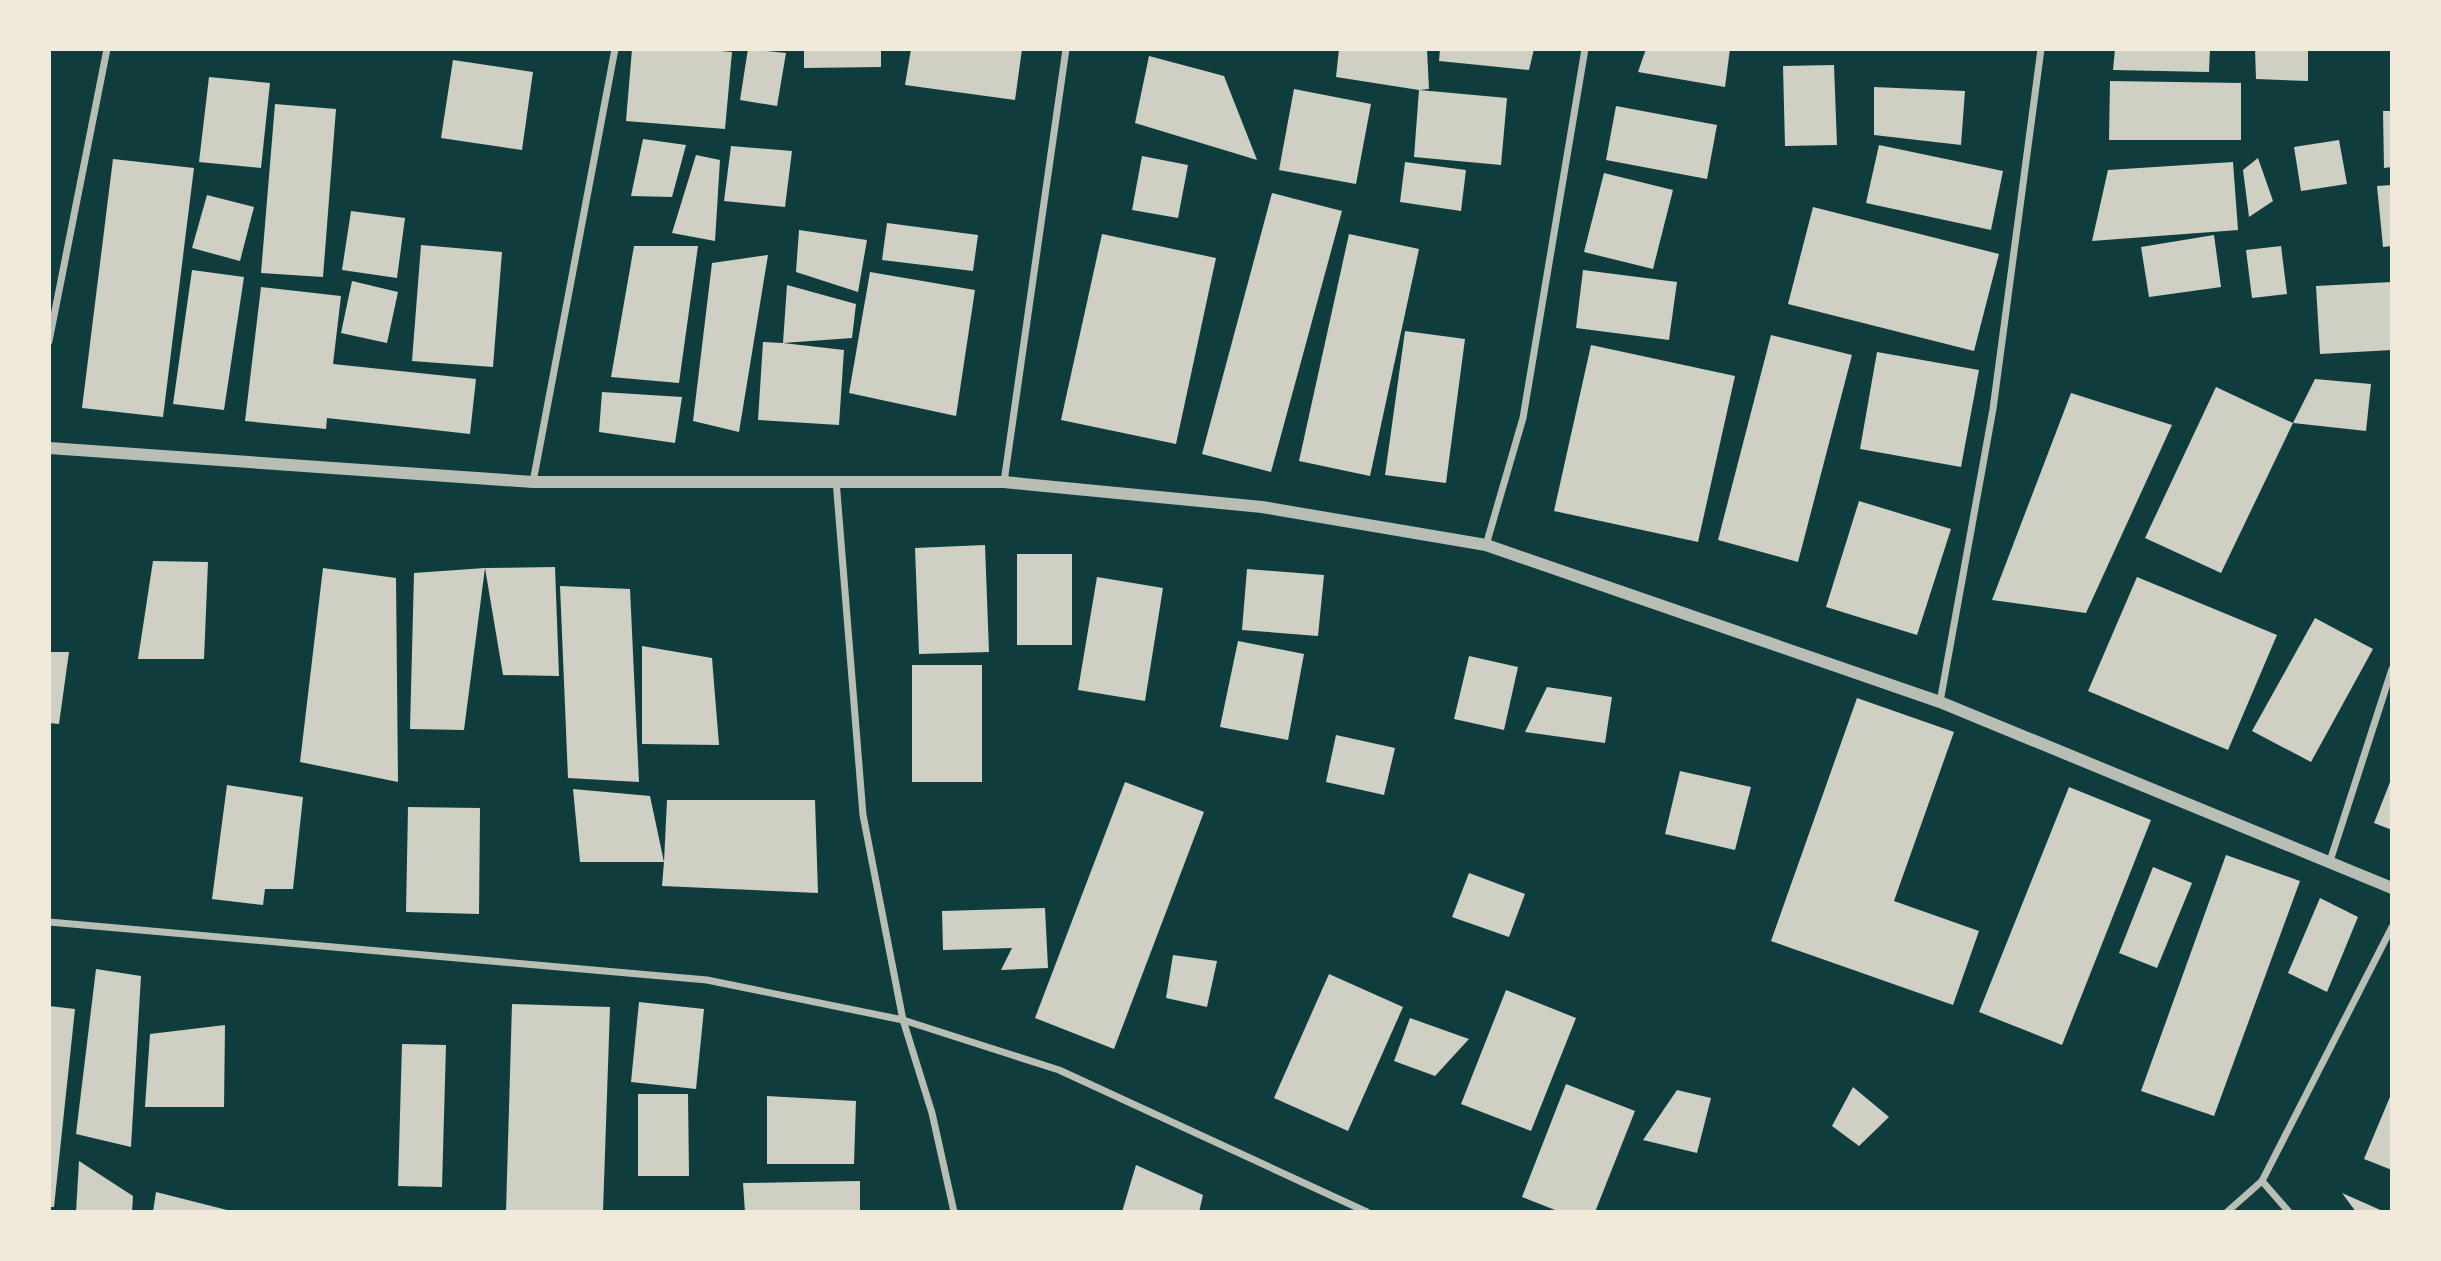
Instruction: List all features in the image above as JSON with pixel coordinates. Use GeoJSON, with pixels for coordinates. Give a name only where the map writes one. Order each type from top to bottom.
{"type":"FeatureCollection","features":[{"type":"Feature","properties":{"kind":"street"},"geometry":{"type":"LineString","coordinates":[[49,341],[107,49]]}},
{"type":"Feature","properties":{"kind":"street"},"geometry":{"type":"LineString","coordinates":[[533,482],[615,49]]}},
{"type":"Feature","properties":{"kind":"street"},"geometry":{"type":"LineString","coordinates":[[1004,482],[1066,49]]}},
{"type":"Feature","properties":{"kind":"street"},"geometry":{"type":"LineString","coordinates":[[1486,545],[1522,418],[1585,49]]}},
{"type":"Feature","properties":{"kind":"street"},"geometry":{"type":"LineString","coordinates":[[1940,702],[1993,409],[2040,49]]}},
{"type":"Feature","properties":{"kind":"street"},"geometry":{"type":"LineString","coordinates":[[49,447],[533,482],[1004,482],[1262,507],[1486,545],[1940,702],[2392,888]]}},
{"type":"Feature","properties":{"kind":"street"},"geometry":{"type":"LineString","coordinates":[[836,480],[863,816],[903,1020],[932,1113],[954,1212]]}},
{"type":"Feature","properties":{"kind":"street"},"geometry":{"type":"LineString","coordinates":[[2330,861],[2392,669]]}},
{"type":"Feature","properties":{"kind":"street"},"geometry":{"type":"LineString","coordinates":[[49,922],[707,980],[903,1020],[1059,1070],[1367,1212]]}},
{"type":"Feature","properties":{"kind":"street"},"geometry":{"type":"LineString","coordinates":[[2227,1212],[2262,1181],[2392,927]]}},
{"type":"Feature","properties":{"kind":"street"},"geometry":{"type":"LineString","coordinates":[[2262,1181],[2289,1212]]}},
{"type":"Feature","properties":{"kind":"building"},"geometry":{"type":"Polygon","coordinates":[[[632,49],[732,52],[725,129],[626,121],[632,49]]]}},
{"type":"Feature","properties":{"kind":"building"},"geometry":{"type":"Polygon","coordinates":[[[748,49],[786,53],[777,106],[740,100],[748,49]]]}},
{"type":"Feature","properties":{"kind":"building"},"geometry":{"type":"Polygon","coordinates":[[[804,49],[881,49],[881,67],[804,68],[804,49]]]}},
{"type":"Feature","properties":{"kind":"building"},"geometry":{"type":"Polygon","coordinates":[[[911,49],[1022,49],[1015,100],[905,85],[911,49]]]}},
{"type":"Feature","properties":{"kind":"building"},"geometry":{"type":"Polygon","coordinates":[[[1339,49],[1427,49],[1429,89],[1419,90],[1336,77],[1339,49]]]}},
{"type":"Feature","properties":{"kind":"building"},"geometry":{"type":"Polygon","coordinates":[[[1440,49],[1534,49],[1529,70],[1439,61],[1440,49]]]}},
{"type":"Feature","properties":{"kind":"building"},"geometry":{"type":"Polygon","coordinates":[[[1646,49],[1730,49],[1725,87],[1638,72],[1646,49]]]}},
{"type":"Feature","properties":{"kind":"building"},"geometry":{"type":"Polygon","coordinates":[[[2115,49],[2210,49],[2209,72],[2113,70],[2115,49]]]}},
{"type":"Feature","properties":{"kind":"building"},"geometry":{"type":"Polygon","coordinates":[[[2255,49],[2308,49],[2308,81],[2256,79],[2255,49]]]}},
{"type":"Feature","properties":{"kind":"building"},"geometry":{"type":"Polygon","coordinates":[[[1149,56],[1224,76],[1257,160],[1135,123],[1149,56]]]}},
{"type":"Feature","properties":{"kind":"building"},"geometry":{"type":"Polygon","coordinates":[[[453,60],[533,72],[522,150],[441,138],[453,60]]]}},
{"type":"Feature","properties":{"kind":"building"},"geometry":{"type":"Polygon","coordinates":[[[1834,65],[1837,145],[1785,146],[1783,66],[1834,65]]]}},
{"type":"Feature","properties":{"kind":"building"},"geometry":{"type":"Polygon","coordinates":[[[209,77],[270,83],[261,168],[199,162],[209,77]]]}},
{"type":"Feature","properties":{"kind":"building"},"geometry":{"type":"Polygon","coordinates":[[[2110,81],[2241,83],[2241,140],[2109,140],[2110,81]]]}},
{"type":"Feature","properties":{"kind":"building"},"geometry":{"type":"Polygon","coordinates":[[[1874,87],[1965,91],[1961,145],[1874,135],[1874,87]]]}},
{"type":"Feature","properties":{"kind":"building"},"geometry":{"type":"Polygon","coordinates":[[[1294,89],[1371,104],[1356,184],[1279,170],[1294,89]]]}},
{"type":"Feature","properties":{"kind":"building"},"geometry":{"type":"Polygon","coordinates":[[[1419,90],[1507,98],[1501,165],[1414,157],[1419,90]]]}},
{"type":"Feature","properties":{"kind":"building"},"geometry":{"type":"Polygon","coordinates":[[[275,104],[336,109],[323,277],[261,273],[275,104]]]}},
{"type":"Feature","properties":{"kind":"building"},"geometry":{"type":"Polygon","coordinates":[[[1616,106],[1717,125],[1707,179],[1606,160],[1616,106]]]}},
{"type":"Feature","properties":{"kind":"building"},"geometry":{"type":"Polygon","coordinates":[[[2383,111],[2392,111],[2392,167],[2384,168],[2383,111]]]}},
{"type":"Feature","properties":{"kind":"building"},"geometry":{"type":"Polygon","coordinates":[[[643,139],[686,145],[672,197],[631,196],[643,139]]]}},
{"type":"Feature","properties":{"kind":"building"},"geometry":{"type":"Polygon","coordinates":[[[2339,140],[2347,184],[2301,191],[2294,147],[2339,140]]]}},
{"type":"Feature","properties":{"kind":"building"},"geometry":{"type":"Polygon","coordinates":[[[1879,145],[2003,171],[1991,230],[1866,203],[1879,145]]]}},
{"type":"Feature","properties":{"kind":"building"},"geometry":{"type":"Polygon","coordinates":[[[731,146],[792,151],[785,207],[724,201],[731,146]]]}},
{"type":"Feature","properties":{"kind":"building"},"geometry":{"type":"Polygon","coordinates":[[[696,155],[720,160],[715,241],[672,233],[696,155]]]}},
{"type":"Feature","properties":{"kind":"building"},"geometry":{"type":"Polygon","coordinates":[[[1142,156],[1188,165],[1178,218],[1132,210],[1142,156]]]}},
{"type":"Feature","properties":{"kind":"building"},"geometry":{"type":"Polygon","coordinates":[[[2258,158],[2273,201],[2249,217],[2243,170],[2258,158]]]}},
{"type":"Feature","properties":{"kind":"building"},"geometry":{"type":"Polygon","coordinates":[[[113,159],[194,168],[163,417],[82,408],[113,159]]]}},
{"type":"Feature","properties":{"kind":"building"},"geometry":{"type":"Polygon","coordinates":[[[1405,162],[1466,170],[1461,211],[1400,202],[1405,162]]]}},
{"type":"Feature","properties":{"kind":"building"},"geometry":{"type":"Polygon","coordinates":[[[2233,162],[2238,230],[2092,241],[2108,170],[2233,162]]]}},
{"type":"Feature","properties":{"kind":"building"},"geometry":{"type":"Polygon","coordinates":[[[1604,173],[1673,190],[1653,269],[1584,252],[1604,173]]]}},
{"type":"Feature","properties":{"kind":"building"},"geometry":{"type":"Polygon","coordinates":[[[2392,185],[2392,246],[2383,247],[2377,186],[2392,185]]]}},
{"type":"Feature","properties":{"kind":"building"},"geometry":{"type":"Polygon","coordinates":[[[1272,193],[1342,211],[1271,472],[1202,454],[1272,193]]]}},
{"type":"Feature","properties":{"kind":"building"},"geometry":{"type":"Polygon","coordinates":[[[207,195],[254,207],[240,261],[192,248],[207,195]]]}},
{"type":"Feature","properties":{"kind":"building"},"geometry":{"type":"Polygon","coordinates":[[[1813,207],[1999,254],[1974,351],[1788,304],[1813,207]]]}},
{"type":"Feature","properties":{"kind":"building"},"geometry":{"type":"Polygon","coordinates":[[[351,211],[405,218],[397,278],[342,270],[351,211]]]}},
{"type":"Feature","properties":{"kind":"building"},"geometry":{"type":"Polygon","coordinates":[[[887,223],[978,235],[973,271],[882,260],[887,223]]]}},
{"type":"Feature","properties":{"kind":"building"},"geometry":{"type":"Polygon","coordinates":[[[799,230],[867,240],[858,292],[796,272],[799,230]]]}},
{"type":"Feature","properties":{"kind":"building"},"geometry":{"type":"Polygon","coordinates":[[[1102,234],[1216,258],[1176,444],[1061,420],[1102,234]]]}},
{"type":"Feature","properties":{"kind":"building"},"geometry":{"type":"Polygon","coordinates":[[[1349,234],[1419,249],[1370,476],[1299,461],[1349,234]]]}},
{"type":"Feature","properties":{"kind":"building"},"geometry":{"type":"Polygon","coordinates":[[[2214,235],[2221,287],[2149,297],[2141,247],[2214,235]]]}},
{"type":"Feature","properties":{"kind":"building"},"geometry":{"type":"Polygon","coordinates":[[[421,245],[502,252],[493,367],[412,361],[421,245]]]}},
{"type":"Feature","properties":{"kind":"building"},"geometry":{"type":"Polygon","coordinates":[[[634,246],[698,246],[679,383],[611,377],[634,246]]]}},
{"type":"Feature","properties":{"kind":"building"},"geometry":{"type":"Polygon","coordinates":[[[2281,246],[2287,294],[2252,298],[2246,250],[2281,246]]]}},
{"type":"Feature","properties":{"kind":"building"},"geometry":{"type":"Polygon","coordinates":[[[768,255],[739,432],[693,421],[712,263],[768,255]]]}},
{"type":"Feature","properties":{"kind":"building"},"geometry":{"type":"Polygon","coordinates":[[[192,270],[244,277],[224,410],[173,404],[192,270]]]}},
{"type":"Feature","properties":{"kind":"building"},"geometry":{"type":"Polygon","coordinates":[[[1583,270],[1677,282],[1669,340],[1576,328],[1583,270]]]}},
{"type":"Feature","properties":{"kind":"building"},"geometry":{"type":"Polygon","coordinates":[[[870,272],[975,290],[956,416],[849,393],[870,272]]]}},
{"type":"Feature","properties":{"kind":"building"},"geometry":{"type":"Polygon","coordinates":[[[352,281],[398,292],[387,343],[341,333],[352,281]]]}},
{"type":"Feature","properties":{"kind":"building"},"geometry":{"type":"Polygon","coordinates":[[[2392,282],[2392,350],[2320,354],[2316,286],[2392,282]]]}},
{"type":"Feature","properties":{"kind":"building"},"geometry":{"type":"Polygon","coordinates":[[[787,285],[856,304],[852,338],[783,343],[787,285]]]}},
{"type":"Feature","properties":{"kind":"building"},"geometry":{"type":"Polygon","coordinates":[[[261,287],[341,296],[333,364],[476,379],[470,434],[327,418],[326,429],[245,421],[261,287]]]}},
{"type":"Feature","properties":{"kind":"building"},"geometry":{"type":"Polygon","coordinates":[[[1405,331],[1465,339],[1446,483],[1385,475],[1405,331]]]}},
{"type":"Feature","properties":{"kind":"building"},"geometry":{"type":"Polygon","coordinates":[[[1771,335],[1852,355],[1798,562],[1718,540],[1771,335]]]}},
{"type":"Feature","properties":{"kind":"building"},"geometry":{"type":"Polygon","coordinates":[[[763,342],[844,350],[839,425],[758,420],[763,342]]]}},
{"type":"Feature","properties":{"kind":"building"},"geometry":{"type":"Polygon","coordinates":[[[1591,345],[1735,376],[1698,542],[1554,511],[1591,345]]]}},
{"type":"Feature","properties":{"kind":"building"},"geometry":{"type":"Polygon","coordinates":[[[1877,352],[1979,370],[1961,467],[1860,449],[1877,352]]]}},
{"type":"Feature","properties":{"kind":"building"},"geometry":{"type":"Polygon","coordinates":[[[2315,379],[2371,384],[2366,431],[2293,423],[2315,379]]]}},
{"type":"Feature","properties":{"kind":"building"},"geometry":{"type":"Polygon","coordinates":[[[2216,387],[2293,423],[2221,573],[2145,538],[2216,387]]]}},
{"type":"Feature","properties":{"kind":"building"},"geometry":{"type":"Polygon","coordinates":[[[602,392],[682,397],[675,443],[599,432],[602,392]]]}},
{"type":"Feature","properties":{"kind":"building"},"geometry":{"type":"Polygon","coordinates":[[[2071,393],[2172,425],[2086,613],[1992,600],[2071,393]]]}},
{"type":"Feature","properties":{"kind":"building"},"geometry":{"type":"Polygon","coordinates":[[[1859,501],[1951,529],[1917,635],[1826,607],[1859,501]]]}},
{"type":"Feature","properties":{"kind":"building"},"geometry":{"type":"Polygon","coordinates":[[[985,545],[989,652],[919,654],[915,548],[985,545]]]}},
{"type":"Feature","properties":{"kind":"building"},"geometry":{"type":"Polygon","coordinates":[[[1017,554],[1072,554],[1072,645],[1017,645],[1017,554]]]}},
{"type":"Feature","properties":{"kind":"building"},"geometry":{"type":"Polygon","coordinates":[[[153,561],[208,562],[204,659],[138,659],[153,561]]]}},
{"type":"Feature","properties":{"kind":"building"},"geometry":{"type":"Polygon","coordinates":[[[555,567],[559,676],[503,675],[485,568],[555,567]]]}},
{"type":"Feature","properties":{"kind":"building"},"geometry":{"type":"Polygon","coordinates":[[[323,568],[396,578],[398,782],[300,762],[323,568]]]}},
{"type":"Feature","properties":{"kind":"building"},"geometry":{"type":"Polygon","coordinates":[[[485,568],[464,730],[410,729],[414,573],[485,568]]]}},
{"type":"Feature","properties":{"kind":"building"},"geometry":{"type":"Polygon","coordinates":[[[1247,569],[1324,575],[1318,636],[1242,630],[1247,569]]]}},
{"type":"Feature","properties":{"kind":"building"},"geometry":{"type":"Polygon","coordinates":[[[1097,577],[1163,588],[1145,701],[1078,690],[1097,577]]]}},
{"type":"Feature","properties":{"kind":"building"},"geometry":{"type":"Polygon","coordinates":[[[2137,577],[2277,635],[2228,750],[2088,691],[2137,577]]]}},
{"type":"Feature","properties":{"kind":"building"},"geometry":{"type":"Polygon","coordinates":[[[560,586],[630,589],[639,782],[568,778],[560,586]]]}},
{"type":"Feature","properties":{"kind":"building"},"geometry":{"type":"Polygon","coordinates":[[[2315,618],[2373,649],[2311,762],[2252,731],[2315,618]]]}},
{"type":"Feature","properties":{"kind":"building"},"geometry":{"type":"Polygon","coordinates":[[[1238,641],[1304,654],[1288,740],[1220,727],[1238,641]]]}},
{"type":"Feature","properties":{"kind":"building"},"geometry":{"type":"Polygon","coordinates":[[[642,646],[712,658],[719,745],[642,744],[642,646]]]}},
{"type":"Feature","properties":{"kind":"building"},"geometry":{"type":"Polygon","coordinates":[[[49,652],[69,652],[59,724],[49,723],[49,652]]]}},
{"type":"Feature","properties":{"kind":"building"},"geometry":{"type":"Polygon","coordinates":[[[1469,656],[1518,667],[1504,730],[1454,719],[1469,656]]]}},
{"type":"Feature","properties":{"kind":"building"},"geometry":{"type":"Polygon","coordinates":[[[912,665],[982,665],[982,782],[912,782],[912,665]]]}},
{"type":"Feature","properties":{"kind":"building"},"geometry":{"type":"Polygon","coordinates":[[[1547,687],[1612,697],[1605,743],[1525,732],[1547,687]]]}},
{"type":"Feature","properties":{"kind":"building"},"geometry":{"type":"Polygon","coordinates":[[[1857,698],[1954,732],[1894,901],[1979,931],[1953,1005],[1771,941],[1857,698]]]}},
{"type":"Feature","properties":{"kind":"building"},"geometry":{"type":"Polygon","coordinates":[[[1336,735],[1395,748],[1384,795],[1326,782],[1336,735]]]}},
{"type":"Feature","properties":{"kind":"building"},"geometry":{"type":"Polygon","coordinates":[[[1680,771],[1751,787],[1735,850],[1665,834],[1680,771]]]}},
{"type":"Feature","properties":{"kind":"building"},"geometry":{"type":"Polygon","coordinates":[[[2392,777],[2392,830],[2374,823],[2392,777]]]}},
{"type":"Feature","properties":{"kind":"building"},"geometry":{"type":"Polygon","coordinates":[[[1125,782],[1204,812],[1114,1049],[1035,1018],[1125,782]]]}},
{"type":"Feature","properties":{"kind":"building"},"geometry":{"type":"Polygon","coordinates":[[[227,785],[303,797],[293,889],[265,889],[263,905],[212,899],[227,785]]]}},
{"type":"Feature","properties":{"kind":"building"},"geometry":{"type":"Polygon","coordinates":[[[2069,787],[2151,820],[2062,1045],[1979,1012],[2069,787]]]}},
{"type":"Feature","properties":{"kind":"building"},"geometry":{"type":"Polygon","coordinates":[[[573,789],[650,796],[664,862],[580,862],[573,789]]]}},
{"type":"Feature","properties":{"kind":"building"},"geometry":{"type":"Polygon","coordinates":[[[667,800],[815,800],[818,893],[662,886],[667,800]]]}},
{"type":"Feature","properties":{"kind":"building"},"geometry":{"type":"Polygon","coordinates":[[[408,807],[480,808],[479,914],[406,912],[408,807]]]}},
{"type":"Feature","properties":{"kind":"building"},"geometry":{"type":"Polygon","coordinates":[[[2226,855],[2300,881],[2214,1116],[2141,1091],[2226,855]]]}},
{"type":"Feature","properties":{"kind":"building"},"geometry":{"type":"Polygon","coordinates":[[[2153,867],[2192,883],[2157,968],[2119,953],[2153,867]]]}},
{"type":"Feature","properties":{"kind":"building"},"geometry":{"type":"Polygon","coordinates":[[[1469,873],[1525,894],[1509,937],[1452,917],[1469,873]]]}},
{"type":"Feature","properties":{"kind":"building"},"geometry":{"type":"Polygon","coordinates":[[[2320,898],[2358,917],[2327,992],[2288,973],[2320,898]]]}},
{"type":"Feature","properties":{"kind":"building"},"geometry":{"type":"Polygon","coordinates":[[[1045,908],[1048,968],[1001,970],[1012,948],[943,950],[942,911],[1045,908]]]}},
{"type":"Feature","properties":{"kind":"building"},"geometry":{"type":"Polygon","coordinates":[[[1173,955],[1217,961],[1207,1007],[1166,998],[1173,955]]]}},
{"type":"Feature","properties":{"kind":"building"},"geometry":{"type":"Polygon","coordinates":[[[96,969],[141,976],[131,1147],[76,1134],[96,969]]]}},
{"type":"Feature","properties":{"kind":"building"},"geometry":{"type":"Polygon","coordinates":[[[1329,974],[1403,1007],[1348,1131],[1274,1098],[1329,974]]]}},
{"type":"Feature","properties":{"kind":"building"},"geometry":{"type":"Polygon","coordinates":[[[1506,990],[1576,1018],[1531,1131],[1461,1104],[1506,990]]]}},
{"type":"Feature","properties":{"kind":"building"},"geometry":{"type":"Polygon","coordinates":[[[639,1002],[704,1009],[696,1089],[631,1082],[639,1002]]]}},
{"type":"Feature","properties":{"kind":"building"},"geometry":{"type":"Polygon","coordinates":[[[512,1004],[610,1007],[603,1212],[506,1212],[512,1004]]]}},
{"type":"Feature","properties":{"kind":"building"},"geometry":{"type":"Polygon","coordinates":[[[49,1006],[75,1009],[54,1207],[49,1207],[49,1006]]]}},
{"type":"Feature","properties":{"kind":"building"},"geometry":{"type":"Polygon","coordinates":[[[1410,1018],[1469,1039],[1435,1076],[1394,1061],[1410,1018]]]}},
{"type":"Feature","properties":{"kind":"building"},"geometry":{"type":"Polygon","coordinates":[[[225,1025],[224,1107],[145,1107],[150,1034],[225,1025]]]}},
{"type":"Feature","properties":{"kind":"building"},"geometry":{"type":"Polygon","coordinates":[[[402,1044],[446,1045],[442,1187],[398,1186],[402,1044]]]}},
{"type":"Feature","properties":{"kind":"building"},"geometry":{"type":"Polygon","coordinates":[[[1566,1084],[1635,1111],[1595,1212],[1560,1212],[1522,1197],[1566,1084]]]}},
{"type":"Feature","properties":{"kind":"building"},"geometry":{"type":"Polygon","coordinates":[[[1853,1087],[1889,1117],[1859,1146],[1832,1126],[1853,1087]]]}},
{"type":"Feature","properties":{"kind":"building"},"geometry":{"type":"Polygon","coordinates":[[[1677,1090],[1711,1098],[1697,1153],[1643,1140],[1677,1090]]]}},
{"type":"Feature","properties":{"kind":"building"},"geometry":{"type":"Polygon","coordinates":[[[2392,1092],[2392,1170],[2364,1159],[2392,1092]]]}},
{"type":"Feature","properties":{"kind":"building"},"geometry":{"type":"Polygon","coordinates":[[[638,1094],[688,1094],[689,1176],[638,1176],[638,1094]]]}},
{"type":"Feature","properties":{"kind":"building"},"geometry":{"type":"Polygon","coordinates":[[[767,1096],[856,1101],[854,1164],[767,1164],[767,1096]]]}},
{"type":"Feature","properties":{"kind":"building"},"geometry":{"type":"Polygon","coordinates":[[[79,1161],[133,1196],[132,1212],[76,1212],[79,1161]]]}},
{"type":"Feature","properties":{"kind":"building"},"geometry":{"type":"Polygon","coordinates":[[[1136,1165],[1203,1195],[1199,1212],[1122,1212],[1136,1165]]]}},
{"type":"Feature","properties":{"kind":"building"},"geometry":{"type":"Polygon","coordinates":[[[860,1181],[860,1212],[745,1212],[743,1183],[860,1181]]]}},
{"type":"Feature","properties":{"kind":"building"},"geometry":{"type":"Polygon","coordinates":[[[156,1192],[227,1210],[227,1212],[153,1212],[156,1192]]]}},
{"type":"Feature","properties":{"kind":"building"},"geometry":{"type":"Polygon","coordinates":[[[2342,1193],[2385,1212],[2356,1212],[2342,1193]]]}}]}
